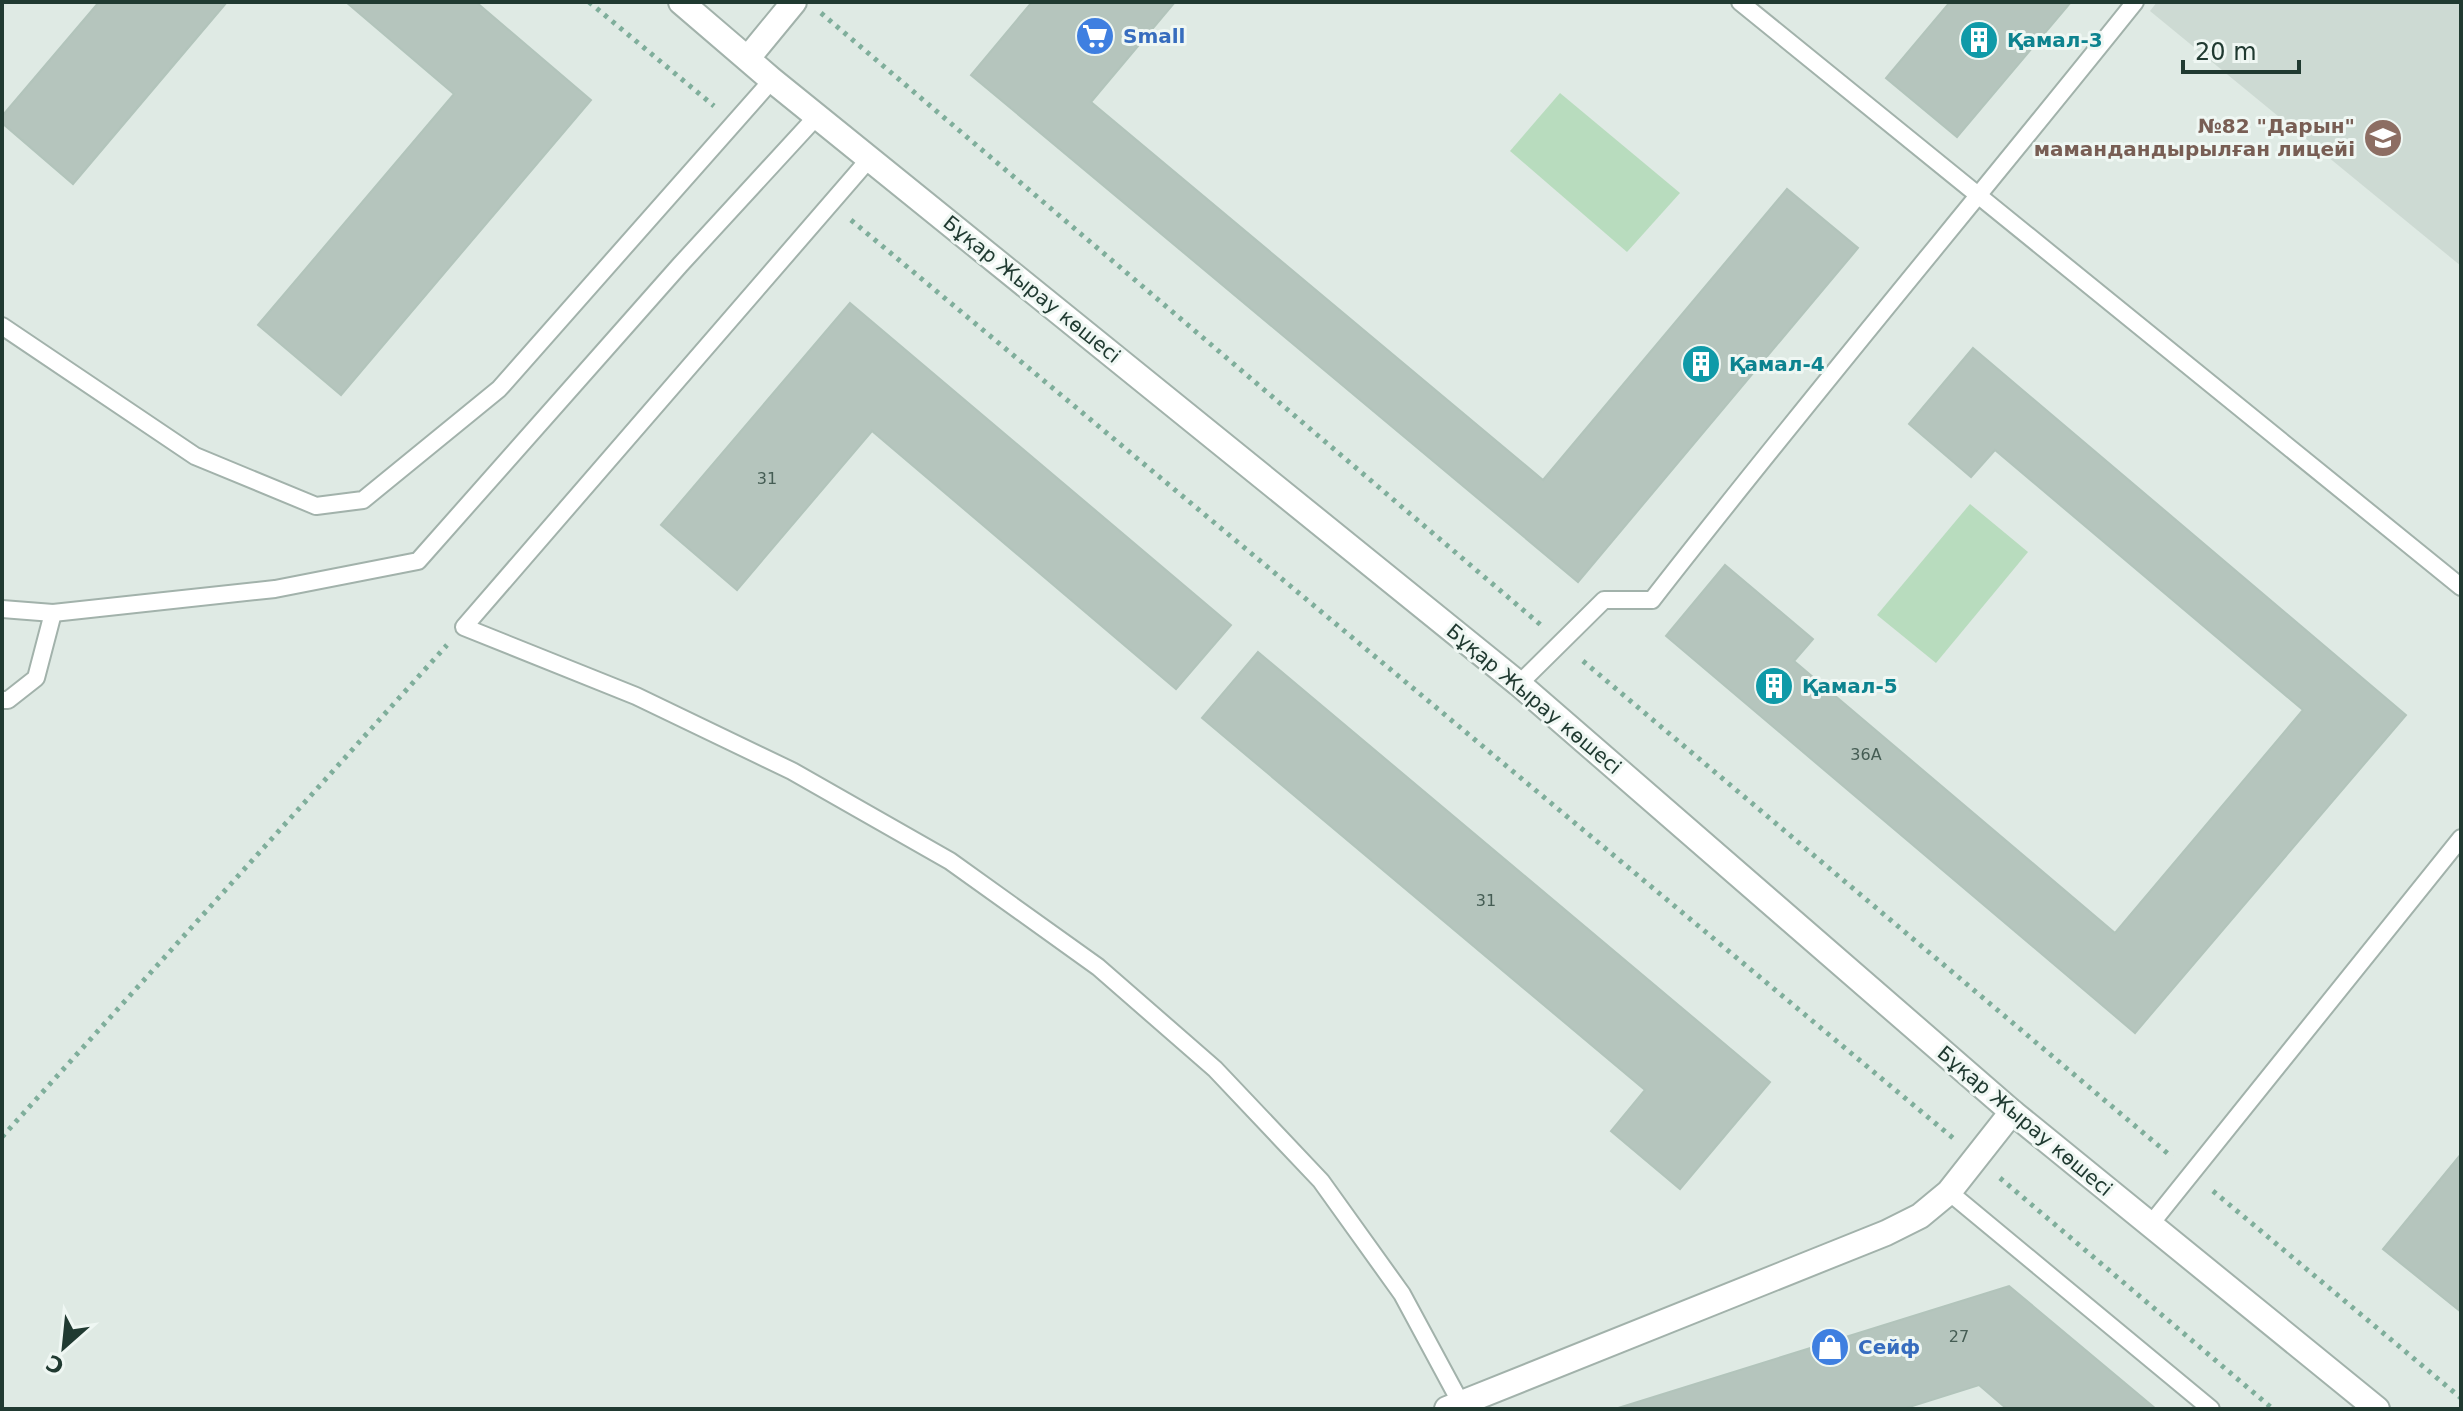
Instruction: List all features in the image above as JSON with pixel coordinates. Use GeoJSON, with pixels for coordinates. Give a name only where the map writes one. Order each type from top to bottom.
{"type":"FeatureCollection","features":[{"type":"Feature","properties":{"kind":"street","name":"Бұқар Жырау көшесі"},"geometry":{"type":"LineString","coordinates":[[681,2],[772,80],[1519,684],[2012,1112],[2377,1409]]}},
{"type":"Feature","properties":{"kind":"street"},"geometry":{"type":"LineString","coordinates":[[748,58],[794,2]]}},
{"type":"Feature","properties":{"kind":"street"},"geometry":{"type":"LineString","coordinates":[[1458,1407],[1886,1233],[1920,1216],[1949,1192],[2012,1112]]}},
{"type":"Feature","properties":{"kind":"lane"},"geometry":{"type":"LineString","coordinates":[[1740,2],[2461,587]]}},
{"type":"Feature","properties":{"kind":"lane"},"geometry":{"type":"LineString","coordinates":[[1519,684],[1604,600],[1652,600],[1775,441],[1980,196],[2135,2]]}},
{"type":"Feature","properties":{"kind":"lane"},"geometry":{"type":"LineString","coordinates":[[2,326],[195,456],[316,506],[363,500],[499,389],[772,80]]}},
{"type":"Feature","properties":{"kind":"lane"},"geometry":{"type":"LineString","coordinates":[[2,609],[53,613],[275,589],[418,561],[669,277],[817,116]]}},
{"type":"Feature","properties":{"kind":"lane"},"geometry":{"type":"LineString","coordinates":[[870,158],[464,627],[636,696],[792,771],[950,861],[1098,967],[1215,1069],[1321,1181],[1402,1294],[1458,1407]]}},
{"type":"Feature","properties":{"kind":"lane"},"geometry":{"type":"LineString","coordinates":[[2,700],[8,700],[36,678],[53,613]]}},
{"type":"Feature","properties":{"kind":"lane"},"geometry":{"type":"LineString","coordinates":[[2150,1225],[2461,838]]}},
{"type":"Feature","properties":{"kind":"lane"},"geometry":{"type":"LineString","coordinates":[[1949,1192],[2211,1409]]}},
{"type":"Feature","properties":{"kind":"path"},"geometry":{"type":"LineString","coordinates":[[589,2],[734,123]]}},
{"type":"Feature","properties":{"kind":"path"},"geometry":{"type":"LineString","coordinates":[[819,12],[1561,642],[2461,1398]]}},
{"type":"Feature","properties":{"kind":"path"},"geometry":{"type":"LineString","coordinates":[[831,203],[2273,1409]]}},
{"type":"Feature","properties":{"kind":"path"},"geometry":{"type":"LineString","coordinates":[[2,1137],[464,627]]}},
{"type":"Feature","properties":{"kind":"shaded area","name":"№82 \"Дарын\" мамандандырылған лицейі"},"geometry":{"type":"Polygon","coordinates":[[[2157,2],[2461,2],[2461,266],[2150,11],[2157,2]]]}},
{"type":"Feature","properties":{"kind":"green space"},"geometry":{"type":"Polygon","coordinates":[[[1560,93],[1680,193],[1627,252],[1510,151],[1560,93]]]}},
{"type":"Feature","properties":{"kind":"green space"},"geometry":{"type":"Polygon","coordinates":[[[1970,504],[2028,552],[1936,663],[1877,615],[1970,504]]]}},
{"type":"Feature","properties":{"kind":"building"},"geometry":{"type":"Polygon","coordinates":[[[99,2],[227,2],[73,184],[2,123],[2,116],[99,2]]]}},
{"type":"Feature","properties":{"kind":"building"},"geometry":{"type":"Polygon","coordinates":[[[346,2],[476,2],[591,100],[341,395],[258,325],[454,94],[346,2]]]}},
{"type":"Feature","properties":{"kind":"building","name":"Қамал-4"},"geometry":{"type":"Polygon","coordinates":[[[1032,2],[1175,2],[1091,102],[1543,480],[1787,189],[1858,248],[1578,582],[971,75],[1032,2]]]}},
{"type":"Feature","properties":{"kind":"building","name":"Қамал-3"},"geometry":{"type":"Polygon","coordinates":[[[1950,2],[2071,2],[1957,137],[1886,78],[1950,2]]]}},
{"type":"Feature","properties":{"kind":"building"},"geometry":{"type":"Polygon","coordinates":[[[850,303],[1231,625],[1176,689],[872,431],[737,590],[661,525],[850,303]]]}},
{"type":"Feature","properties":{"kind":"building","name":"Қамал-5"},"geometry":{"type":"Polygon","coordinates":[[[1973,348],[2406,715],[2135,1033],[1666,636],[1725,565],[1813,639],[1794,661],[2115,933],[2303,710],[1995,450],[1971,477],[1909,424],[1973,348]]]}},
{"type":"Feature","properties":{"kind":"building"},"geometry":{"type":"Polygon","coordinates":[[[1258,652],[1770,1082],[1680,1189],[1611,1131],[1645,1090],[1202,718],[1258,652]]]}},
{"type":"Feature","properties":{"kind":"building"},"geometry":{"type":"Polygon","coordinates":[[[2461,1154],[2461,1312],[2383,1249],[2461,1154]]]}},
{"type":"Feature","properties":{"kind":"building"},"geometry":{"type":"Polygon","coordinates":[[[2009,1286],[2156,1409],[2007,1409],[1979,1385],[1903,1409],[1615,1409],[2009,1286]]]}},
{"type":"Feature","properties":{"kind":"place","name":"Small"},"geometry":{"type":"Point","coordinates":[1095,36]}},
{"type":"Feature","properties":{"kind":"place","name":"Қамал-3"},"geometry":{"type":"Point","coordinates":[1979,40]}},
{"type":"Feature","properties":{"kind":"place","name":"№82 \"Дарын\" мамандандырылған лицейі"},"geometry":{"type":"Point","coordinates":[2383,138]}},
{"type":"Feature","properties":{"kind":"place","name":"Қамал-4"},"geometry":{"type":"Point","coordinates":[1701,364]}},
{"type":"Feature","properties":{"kind":"place","name":"Қамал-5"},"geometry":{"type":"Point","coordinates":[1774,686]}},
{"type":"Feature","properties":{"kind":"place","name":"Сейф"},"geometry":{"type":"Point","coordinates":[1830,1347]}}]}
